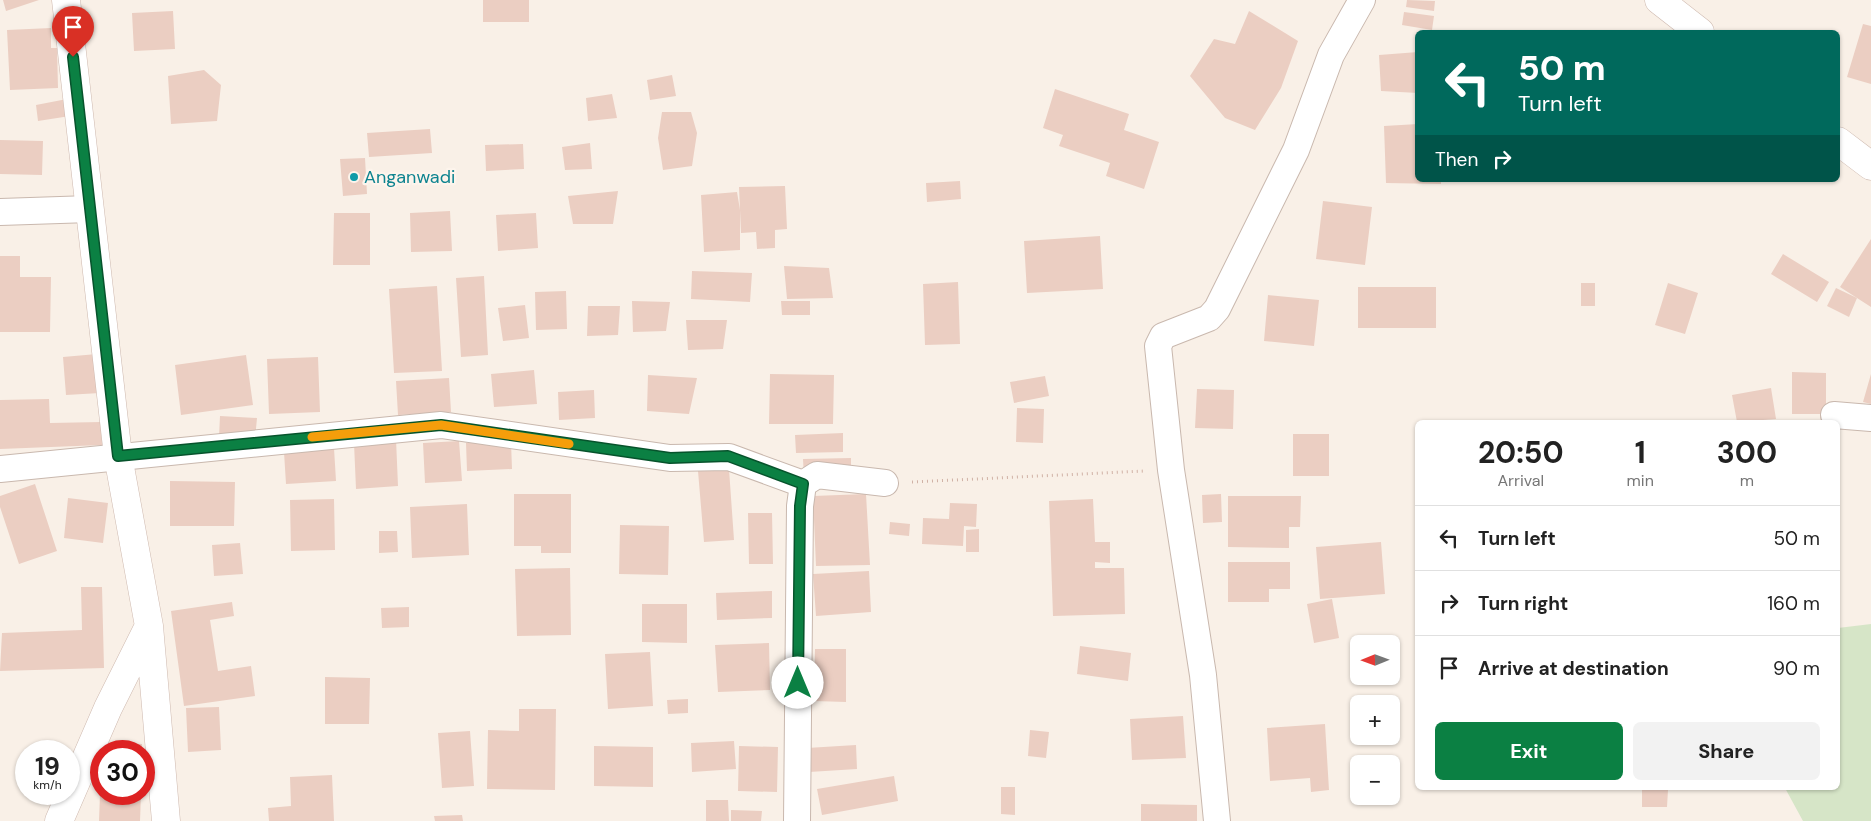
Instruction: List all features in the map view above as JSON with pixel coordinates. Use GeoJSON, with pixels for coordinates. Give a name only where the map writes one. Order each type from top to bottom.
{"type":"FeatureCollection","features":[{"type":"Feature","properties":{"kind":"main road"},"geometry":{"type":"LineString","coordinates":[[66,0],[118,456],[149,626],[166,821]]}},
{"type":"Feature","properties":{"kind":"main road"},"geometry":{"type":"LineString","coordinates":[[1660,0],[1698,30]]}},
{"type":"Feature","properties":{"kind":"main road"},"geometry":{"type":"LineString","coordinates":[[1840,143],[1871,166]]}},
{"type":"Feature","properties":{"kind":"main road"},"geometry":{"type":"LineString","coordinates":[[59,821],[108,708],[149,626]]}},
{"type":"Feature","properties":{"kind":"street"},"geometry":{"type":"LineString","coordinates":[[1217,821],[1203,675],[1162,406],[1158,346],[1159,341],[1168,333],[1209,318],[1217,308],[1296,150],[1331,55],[1362,0]]}},
{"type":"Feature","properties":{"kind":"street"},"geometry":{"type":"LineString","coordinates":[[0,212],[90,209]]}},
{"type":"Feature","properties":{"kind":"street"},"geometry":{"type":"LineString","coordinates":[[1834,415],[1871,418]]}},
{"type":"Feature","properties":{"kind":"street"},"geometry":{"type":"LineString","coordinates":[[0,469],[441,425],[670,458],[728,456],[803,484]]}},
{"type":"Feature","properties":{"kind":"street"},"geometry":{"type":"LineString","coordinates":[[797,821],[800,506],[803,484],[817,475],[885,483]]}},
{"type":"Feature","properties":{"kind":"path"},"geometry":{"type":"LineString","coordinates":[[885,483],[1171,470]]}},
{"type":"Feature","properties":{"kind":"green space"},"geometry":{"type":"Polygon","coordinates":[[[1871,624],[1871,821],[1803,821],[1786,790],[1840,790],[1840,628],[1871,624]]]}},
{"type":"Feature","properties":{"kind":"building"},"geometry":{"type":"Polygon","coordinates":[[[3,0],[39,0],[6,11],[3,0]]]}},
{"type":"Feature","properties":{"kind":"building"},"geometry":{"type":"Polygon","coordinates":[[[483,0],[529,0],[529,22],[483,22],[483,0]]]}},
{"type":"Feature","properties":{"kind":"building"},"geometry":{"type":"Polygon","coordinates":[[[1407,0],[1435,1],[1434,11],[1406,7],[1407,0]]]}},
{"type":"Feature","properties":{"kind":"building"},"geometry":{"type":"Polygon","coordinates":[[[173,11],[175,49],[134,51],[132,13],[173,11]]]}},
{"type":"Feature","properties":{"kind":"building"},"geometry":{"type":"Polygon","coordinates":[[[1249,11],[1298,41],[1281,88],[1255,130],[1225,118],[1190,76],[1214,39],[1235,44],[1249,11]]]}},
{"type":"Feature","properties":{"kind":"building"},"geometry":{"type":"Polygon","coordinates":[[[1404,12],[1434,16],[1432,30],[1402,25],[1404,12]]]}},
{"type":"Feature","properties":{"kind":"building"},"geometry":{"type":"Polygon","coordinates":[[[1863,24],[1871,26],[1871,84],[1847,77],[1863,24]]]}},
{"type":"Feature","properties":{"kind":"building"},"geometry":{"type":"Polygon","coordinates":[[[51,28],[51,48],[57,48],[58,88],[10,90],[7,30],[51,28]]]}},
{"type":"Feature","properties":{"kind":"building"},"geometry":{"type":"Polygon","coordinates":[[[1415,52],[1415,93],[1381,91],[1379,55],[1415,52]]]}},
{"type":"Feature","properties":{"kind":"building"},"geometry":{"type":"Polygon","coordinates":[[[204,70],[221,85],[217,121],[171,124],[168,76],[204,70]]]}},
{"type":"Feature","properties":{"kind":"building"},"geometry":{"type":"Polygon","coordinates":[[[672,75],[676,96],[650,100],[647,80],[672,75]]]}},
{"type":"Feature","properties":{"kind":"building"},"geometry":{"type":"Polygon","coordinates":[[[1055,89],[1129,114],[1124,130],[1159,142],[1144,189],[1106,176],[1110,163],[1059,146],[1063,135],[1043,128],[1055,89]]]}},
{"type":"Feature","properties":{"kind":"building"},"geometry":{"type":"Polygon","coordinates":[[[612,94],[617,118],[588,121],[586,98],[612,94]]]}},
{"type":"Feature","properties":{"kind":"building"},"geometry":{"type":"Polygon","coordinates":[[[67,99],[70,116],[38,121],[36,105],[67,99]]]}},
{"type":"Feature","properties":{"kind":"building"},"geometry":{"type":"Polygon","coordinates":[[[662,112],[691,112],[697,133],[692,166],[663,170],[658,138],[662,112]]]}},
{"type":"Feature","properties":{"kind":"building"},"geometry":{"type":"Polygon","coordinates":[[[1415,124],[1415,182],[1441,182],[1441,184],[1386,183],[1384,126],[1415,124]]]}},
{"type":"Feature","properties":{"kind":"building"},"geometry":{"type":"Polygon","coordinates":[[[430,129],[432,153],[369,157],[367,133],[430,129]]]}},
{"type":"Feature","properties":{"kind":"building"},"geometry":{"type":"Polygon","coordinates":[[[0,140],[43,141],[42,175],[0,174],[0,140]]]}},
{"type":"Feature","properties":{"kind":"building"},"geometry":{"type":"Polygon","coordinates":[[[590,143],[592,169],[565,170],[562,147],[590,143]]]}},
{"type":"Feature","properties":{"kind":"building"},"geometry":{"type":"Polygon","coordinates":[[[523,144],[524,169],[486,171],[485,145],[523,144]]]}},
{"type":"Feature","properties":{"kind":"building","name":"Anganwadi"},"geometry":{"type":"Polygon","coordinates":[[[365,158],[367,194],[343,196],[340,159],[365,158]]]}},
{"type":"Feature","properties":{"kind":"building"},"geometry":{"type":"Polygon","coordinates":[[[960,181],[961,199],[927,202],[926,183],[960,181]]]}},
{"type":"Feature","properties":{"kind":"building"},"geometry":{"type":"Polygon","coordinates":[[[785,186],[787,229],[775,230],[775,248],[757,249],[756,232],[741,233],[739,187],[785,186]]]}},
{"type":"Feature","properties":{"kind":"building"},"geometry":{"type":"Polygon","coordinates":[[[618,191],[613,224],[573,224],[568,196],[618,191]]]}},
{"type":"Feature","properties":{"kind":"building"},"geometry":{"type":"Polygon","coordinates":[[[737,192],[740,210],[740,250],[704,252],[701,195],[737,192]]]}},
{"type":"Feature","properties":{"kind":"building"},"geometry":{"type":"Polygon","coordinates":[[[1323,201],[1372,207],[1365,265],[1316,259],[1323,201]]]}},
{"type":"Feature","properties":{"kind":"building"},"geometry":{"type":"Polygon","coordinates":[[[450,211],[452,251],[411,252],[410,213],[450,211]]]}},
{"type":"Feature","properties":{"kind":"building"},"geometry":{"type":"Polygon","coordinates":[[[334,213],[370,213],[370,265],[333,265],[334,213]]]}},
{"type":"Feature","properties":{"kind":"building"},"geometry":{"type":"Polygon","coordinates":[[[536,213],[538,248],[498,251],[496,215],[536,213]]]}},
{"type":"Feature","properties":{"kind":"building"},"geometry":{"type":"Polygon","coordinates":[[[1100,236],[1103,289],[1027,293],[1024,241],[1100,236]]]}},
{"type":"Feature","properties":{"kind":"building"},"geometry":{"type":"Polygon","coordinates":[[[1871,239],[1871,307],[1840,287],[1871,239]]]}},
{"type":"Feature","properties":{"kind":"building"},"geometry":{"type":"Polygon","coordinates":[[[1783,254],[1829,282],[1817,302],[1771,274],[1783,254]]]}},
{"type":"Feature","properties":{"kind":"building"},"geometry":{"type":"Polygon","coordinates":[[[0,256],[20,256],[20,277],[51,277],[50,332],[0,332],[0,256]]]}},
{"type":"Feature","properties":{"kind":"building"},"geometry":{"type":"Polygon","coordinates":[[[784,266],[829,268],[833,298],[787,299],[784,266]]]}},
{"type":"Feature","properties":{"kind":"building"},"geometry":{"type":"Polygon","coordinates":[[[692,271],[752,273],[750,302],[691,299],[692,271]]]}},
{"type":"Feature","properties":{"kind":"building"},"geometry":{"type":"Polygon","coordinates":[[[484,276],[488,355],[461,357],[456,278],[484,276]]]}},
{"type":"Feature","properties":{"kind":"building"},"geometry":{"type":"Polygon","coordinates":[[[958,282],[960,344],[925,345],[923,284],[958,282]]]}},
{"type":"Feature","properties":{"kind":"building"},"geometry":{"type":"Polygon","coordinates":[[[1581,283],[1595,283],[1595,306],[1581,306],[1581,283]]]}},
{"type":"Feature","properties":{"kind":"building"},"geometry":{"type":"Polygon","coordinates":[[[1668,283],[1698,293],[1685,334],[1655,325],[1668,283]]]}},
{"type":"Feature","properties":{"kind":"building"},"geometry":{"type":"Polygon","coordinates":[[[437,286],[442,371],[394,373],[389,289],[437,286]]]}},
{"type":"Feature","properties":{"kind":"building"},"geometry":{"type":"Polygon","coordinates":[[[1358,287],[1436,287],[1436,328],[1358,328],[1358,287]]]}},
{"type":"Feature","properties":{"kind":"building"},"geometry":{"type":"Polygon","coordinates":[[[1836,288],[1857,298],[1849,317],[1827,306],[1836,288]]]}},
{"type":"Feature","properties":{"kind":"building"},"geometry":{"type":"Polygon","coordinates":[[[566,291],[567,329],[536,330],[535,292],[566,291]]]}},
{"type":"Feature","properties":{"kind":"building"},"geometry":{"type":"Polygon","coordinates":[[[1268,295],[1319,300],[1314,346],[1264,341],[1268,295]]]}},
{"type":"Feature","properties":{"kind":"building"},"geometry":{"type":"Polygon","coordinates":[[[632,301],[670,302],[666,331],[633,332],[632,301]]]}},
{"type":"Feature","properties":{"kind":"building"},"geometry":{"type":"Polygon","coordinates":[[[781,301],[810,301],[810,315],[782,315],[781,301]]]}},
{"type":"Feature","properties":{"kind":"building"},"geometry":{"type":"Polygon","coordinates":[[[525,305],[529,338],[503,341],[498,308],[525,305]]]}},
{"type":"Feature","properties":{"kind":"building"},"geometry":{"type":"Polygon","coordinates":[[[588,306],[620,306],[618,335],[587,336],[588,306]]]}},
{"type":"Feature","properties":{"kind":"building"},"geometry":{"type":"Polygon","coordinates":[[[686,320],[727,320],[723,349],[688,350],[686,320]]]}},
{"type":"Feature","properties":{"kind":"building"},"geometry":{"type":"Polygon","coordinates":[[[97,354],[100,393],[66,395],[63,357],[97,354]]]}},
{"type":"Feature","properties":{"kind":"building"},"geometry":{"type":"Polygon","coordinates":[[[246,355],[253,405],[181,415],[175,365],[246,355]]]}},
{"type":"Feature","properties":{"kind":"building"},"geometry":{"type":"Polygon","coordinates":[[[318,357],[320,412],[269,414],[267,359],[318,357]]]}},
{"type":"Feature","properties":{"kind":"building"},"geometry":{"type":"Polygon","coordinates":[[[534,370],[537,404],[494,407],[491,374],[534,370]]]}},
{"type":"Feature","properties":{"kind":"building"},"geometry":{"type":"Polygon","coordinates":[[[1792,372],[1826,373],[1826,414],[1792,414],[1792,372]]]}},
{"type":"Feature","properties":{"kind":"building"},"geometry":{"type":"Polygon","coordinates":[[[770,374],[834,375],[833,424],[769,424],[770,374]]]}},
{"type":"Feature","properties":{"kind":"building"},"geometry":{"type":"Polygon","coordinates":[[[1871,374],[1871,404],[1863,402],[1871,374]]]}},
{"type":"Feature","properties":{"kind":"building"},"geometry":{"type":"Polygon","coordinates":[[[648,375],[697,378],[689,414],[647,411],[648,375]]]}},
{"type":"Feature","properties":{"kind":"building"},"geometry":{"type":"Polygon","coordinates":[[[1045,376],[1049,396],[1014,403],[1010,382],[1045,376]]]}},
{"type":"Feature","properties":{"kind":"building"},"geometry":{"type":"Polygon","coordinates":[[[449,378],[451,412],[398,415],[396,381],[449,378]]]}},
{"type":"Feature","properties":{"kind":"building"},"geometry":{"type":"Polygon","coordinates":[[[1771,388],[1776,419],[1737,420],[1732,395],[1771,388]]]}},
{"type":"Feature","properties":{"kind":"building"},"geometry":{"type":"Polygon","coordinates":[[[1197,389],[1234,390],[1233,429],[1195,428],[1197,389]]]}},
{"type":"Feature","properties":{"kind":"building"},"geometry":{"type":"Polygon","coordinates":[[[594,390],[595,418],[559,420],[558,392],[594,390]]]}},
{"type":"Feature","properties":{"kind":"building"},"geometry":{"type":"Polygon","coordinates":[[[49,399],[50,423],[101,422],[102,445],[0,449],[0,400],[49,399]]]}},
{"type":"Feature","properties":{"kind":"building"},"geometry":{"type":"Polygon","coordinates":[[[1017,408],[1044,409],[1043,443],[1016,442],[1017,408]]]}},
{"type":"Feature","properties":{"kind":"building"},"geometry":{"type":"Polygon","coordinates":[[[220,416],[257,418],[255,439],[219,437],[220,416]]]}},
{"type":"Feature","properties":{"kind":"building"},"geometry":{"type":"Polygon","coordinates":[[[843,433],[843,452],[796,453],[795,435],[843,433]]]}},
{"type":"Feature","properties":{"kind":"building"},"geometry":{"type":"Polygon","coordinates":[[[1293,434],[1329,434],[1329,476],[1293,476],[1293,434]]]}},
{"type":"Feature","properties":{"kind":"building"},"geometry":{"type":"Polygon","coordinates":[[[396,439],[398,486],[356,489],[354,443],[396,439]]]}},
{"type":"Feature","properties":{"kind":"building"},"geometry":{"type":"Polygon","coordinates":[[[459,441],[462,481],[425,483],[423,443],[459,441]]]}},
{"type":"Feature","properties":{"kind":"building"},"geometry":{"type":"Polygon","coordinates":[[[511,442],[512,469],[467,471],[466,443],[511,442]]]}},
{"type":"Feature","properties":{"kind":"building"},"geometry":{"type":"Polygon","coordinates":[[[334,448],[336,481],[286,484],[284,452],[334,448]]]}},
{"type":"Feature","properties":{"kind":"building"},"geometry":{"type":"Polygon","coordinates":[[[851,458],[851,477],[804,478],[803,459],[851,458]]]}},
{"type":"Feature","properties":{"kind":"building"},"geometry":{"type":"Polygon","coordinates":[[[729,469],[734,540],[704,542],[698,471],[729,469]]]}},
{"type":"Feature","properties":{"kind":"building"},"geometry":{"type":"Polygon","coordinates":[[[170,481],[235,482],[234,526],[170,526],[170,481]]]}},
{"type":"Feature","properties":{"kind":"building"},"geometry":{"type":"Polygon","coordinates":[[[35,484],[57,551],[19,564],[0,507],[0,496],[35,484]]]}},
{"type":"Feature","properties":{"kind":"building"},"geometry":{"type":"Polygon","coordinates":[[[514,494],[571,494],[571,553],[541,553],[541,546],[514,546],[514,494]]]}},
{"type":"Feature","properties":{"kind":"building"},"geometry":{"type":"Polygon","coordinates":[[[866,494],[870,565],[816,566],[813,496],[866,494]]]}},
{"type":"Feature","properties":{"kind":"building"},"geometry":{"type":"Polygon","coordinates":[[[1221,494],[1222,522],[1203,523],[1202,495],[1221,494]]]}},
{"type":"Feature","properties":{"kind":"building"},"geometry":{"type":"Polygon","coordinates":[[[1228,496],[1301,496],[1300,527],[1289,527],[1289,548],[1228,547],[1228,496]]]}},
{"type":"Feature","properties":{"kind":"building"},"geometry":{"type":"Polygon","coordinates":[[[68,498],[108,503],[103,543],[64,538],[68,498]]]}},
{"type":"Feature","properties":{"kind":"building"},"geometry":{"type":"Polygon","coordinates":[[[334,499],[335,550],[291,551],[290,500],[334,499]]]}},
{"type":"Feature","properties":{"kind":"building"},"geometry":{"type":"Polygon","coordinates":[[[1093,499],[1095,542],[1110,542],[1110,563],[1095,562],[1095,568],[1124,568],[1125,614],[1053,616],[1049,501],[1093,499]]]}},
{"type":"Feature","properties":{"kind":"building"},"geometry":{"type":"Polygon","coordinates":[[[950,503],[977,504],[976,527],[964,526],[963,546],[922,544],[923,518],[949,519],[950,503]]]}},
{"type":"Feature","properties":{"kind":"building"},"geometry":{"type":"Polygon","coordinates":[[[467,504],[469,555],[412,558],[410,507],[467,504]]]}},
{"type":"Feature","properties":{"kind":"building"},"geometry":{"type":"Polygon","coordinates":[[[748,513],[772,513],[773,564],[749,564],[748,513]]]}},
{"type":"Feature","properties":{"kind":"building"},"geometry":{"type":"Polygon","coordinates":[[[890,522],[910,524],[909,536],[889,534],[890,522]]]}},
{"type":"Feature","properties":{"kind":"building"},"geometry":{"type":"Polygon","coordinates":[[[620,525],[669,526],[668,575],[619,574],[620,525]]]}},
{"type":"Feature","properties":{"kind":"building"},"geometry":{"type":"Polygon","coordinates":[[[979,529],[979,552],[966,552],[966,530],[979,529]]]}},
{"type":"Feature","properties":{"kind":"building"},"geometry":{"type":"Polygon","coordinates":[[[379,531],[397,531],[398,552],[379,553],[379,531]]]}},
{"type":"Feature","properties":{"kind":"building"},"geometry":{"type":"Polygon","coordinates":[[[1381,542],[1385,594],[1320,599],[1316,547],[1381,542]]]}},
{"type":"Feature","properties":{"kind":"building"},"geometry":{"type":"Polygon","coordinates":[[[240,543],[243,574],[214,576],[212,545],[240,543]]]}},
{"type":"Feature","properties":{"kind":"building"},"geometry":{"type":"Polygon","coordinates":[[[1228,562],[1290,562],[1290,589],[1269,589],[1269,602],[1228,602],[1228,562]]]}},
{"type":"Feature","properties":{"kind":"building"},"geometry":{"type":"Polygon","coordinates":[[[570,568],[571,635],[517,636],[515,569],[570,568]]]}},
{"type":"Feature","properties":{"kind":"building"},"geometry":{"type":"Polygon","coordinates":[[[869,571],[871,612],[816,616],[813,574],[869,571]]]}},
{"type":"Feature","properties":{"kind":"building"},"geometry":{"type":"Polygon","coordinates":[[[81,587],[102,587],[104,668],[0,671],[2,633],[82,630],[81,587]]]}},
{"type":"Feature","properties":{"kind":"building"},"geometry":{"type":"Polygon","coordinates":[[[772,591],[772,618],[717,620],[716,593],[772,591]]]}},
{"type":"Feature","properties":{"kind":"building"},"geometry":{"type":"Polygon","coordinates":[[[1332,599],[1339,638],[1314,643],[1307,604],[1332,599]]]}},
{"type":"Feature","properties":{"kind":"building"},"geometry":{"type":"Polygon","coordinates":[[[232,602],[234,616],[210,620],[218,671],[251,666],[255,696],[184,706],[171,611],[232,602]]]}},
{"type":"Feature","properties":{"kind":"building"},"geometry":{"type":"Polygon","coordinates":[[[642,604],[687,604],[687,643],[642,642],[642,604]]]}},
{"type":"Feature","properties":{"kind":"building"},"geometry":{"type":"Polygon","coordinates":[[[409,607],[409,627],[382,628],[381,608],[409,607]]]}},
{"type":"Feature","properties":{"kind":"building"},"geometry":{"type":"Polygon","coordinates":[[[769,643],[770,690],[718,692],[715,645],[769,643]]]}},
{"type":"Feature","properties":{"kind":"building"},"geometry":{"type":"Polygon","coordinates":[[[1080,646],[1131,653],[1128,681],[1077,674],[1080,646]]]}},
{"type":"Feature","properties":{"kind":"building"},"geometry":{"type":"Polygon","coordinates":[[[815,649],[846,649],[846,702],[814,701],[815,649]]]}},
{"type":"Feature","properties":{"kind":"building"},"geometry":{"type":"Polygon","coordinates":[[[650,652],[653,706],[608,709],[605,654],[650,652]]]}},
{"type":"Feature","properties":{"kind":"building"},"geometry":{"type":"Polygon","coordinates":[[[325,677],[370,678],[369,724],[325,724],[325,677]]]}},
{"type":"Feature","properties":{"kind":"building"},"geometry":{"type":"Polygon","coordinates":[[[688,699],[688,713],[668,714],[667,700],[688,699]]]}},
{"type":"Feature","properties":{"kind":"building"},"geometry":{"type":"Polygon","coordinates":[[[219,707],[221,750],[188,752],[186,708],[219,707]]]}},
{"type":"Feature","properties":{"kind":"building"},"geometry":{"type":"Polygon","coordinates":[[[519,709],[556,709],[555,790],[487,789],[488,730],[519,731],[519,709]]]}},
{"type":"Feature","properties":{"kind":"building"},"geometry":{"type":"Polygon","coordinates":[[[1183,716],[1186,758],[1132,760],[1130,719],[1183,716]]]}},
{"type":"Feature","properties":{"kind":"building"},"geometry":{"type":"Polygon","coordinates":[[[1325,724],[1329,790],[1311,792],[1310,778],[1270,781],[1267,728],[1325,724]]]}},
{"type":"Feature","properties":{"kind":"building"},"geometry":{"type":"Polygon","coordinates":[[[1030,730],[1049,732],[1046,758],[1028,756],[1030,730]]]}},
{"type":"Feature","properties":{"kind":"building"},"geometry":{"type":"Polygon","coordinates":[[[470,731],[474,786],[442,788],[438,733],[470,731]]]}},
{"type":"Feature","properties":{"kind":"building"},"geometry":{"type":"Polygon","coordinates":[[[734,741],[736,769],[692,772],[691,743],[734,741]]]}},
{"type":"Feature","properties":{"kind":"building"},"geometry":{"type":"Polygon","coordinates":[[[856,745],[857,769],[809,772],[807,748],[856,745]]]}},
{"type":"Feature","properties":{"kind":"building"},"geometry":{"type":"Polygon","coordinates":[[[594,746],[653,747],[653,787],[594,786],[594,746]]]}},
{"type":"Feature","properties":{"kind":"building"},"geometry":{"type":"Polygon","coordinates":[[[739,746],[778,747],[777,792],[738,791],[739,746]]]}},
{"type":"Feature","properties":{"kind":"building"},"geometry":{"type":"Polygon","coordinates":[[[332,775],[334,821],[269,821],[268,808],[291,806],[290,777],[332,775]]]}},
{"type":"Feature","properties":{"kind":"building"},"geometry":{"type":"Polygon","coordinates":[[[894,776],[898,801],[822,815],[817,789],[894,776]]]}},
{"type":"Feature","properties":{"kind":"building"},"geometry":{"type":"Polygon","coordinates":[[[1001,787],[1015,787],[1015,815],[1001,814],[1001,787]]]}},
{"type":"Feature","properties":{"kind":"building"},"geometry":{"type":"Polygon","coordinates":[[[1642,790],[1668,790],[1667,807],[1642,807],[1642,790]]]}},
{"type":"Feature","properties":{"kind":"building"},"geometry":{"type":"Polygon","coordinates":[[[706,800],[728,800],[729,821],[706,821],[706,800]]]}},
{"type":"Feature","properties":{"kind":"building"},"geometry":{"type":"Polygon","coordinates":[[[1141,804],[1197,805],[1197,821],[1141,821],[1141,804]]]}},
{"type":"Feature","properties":{"kind":"building"},"geometry":{"type":"Polygon","coordinates":[[[100,805],[141,805],[140,821],[99,821],[100,805]]]}},
{"type":"Feature","properties":{"kind":"building"},"geometry":{"type":"Polygon","coordinates":[[[731,810],[762,811],[761,821],[731,821],[731,810]]]}},
{"type":"Feature","properties":{"kind":"building"},"geometry":{"type":"Polygon","coordinates":[[[462,815],[463,821],[435,821],[434,816],[462,815]]]}},
{"type":"Feature","properties":{"kind":"slow traffic"},"geometry":{"type":"LineString","coordinates":[[312,437],[441,425],[569,444]]}},
{"type":"Feature","properties":{"kind":"place","name":"Anganwadi"},"geometry":{"type":"Point","coordinates":[354,177]}},
{"type":"Feature","properties":{"kind":"route"},"geometry":{"type":"LineString","coordinates":[[73,57],[118,456],[441,425],[670,458],[728,456],[803,484],[800,506],[798,683]]}}]}
